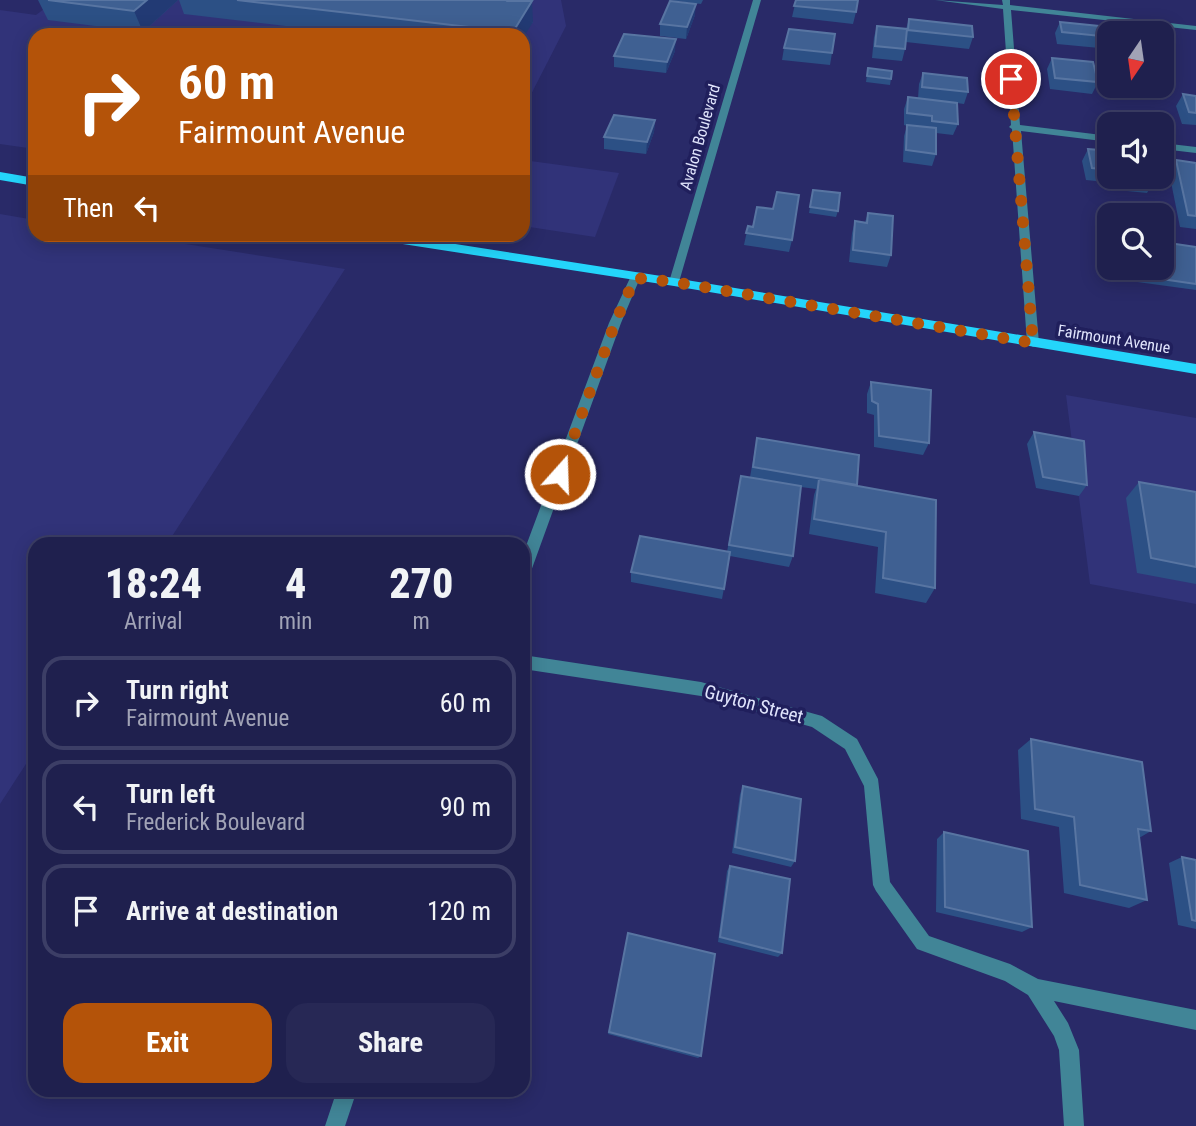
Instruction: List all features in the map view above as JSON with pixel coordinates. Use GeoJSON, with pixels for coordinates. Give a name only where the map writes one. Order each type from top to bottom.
{"type":"FeatureCollection","features":[{"type":"Feature","properties":{"kind":"main road"},"geometry":{"type":"LineString","coordinates":[[0,176],[28,180]]}},
{"type":"Feature","properties":{"kind":"main road","name":"Fairmount Avenue"},"geometry":{"type":"LineString","coordinates":[[413,242],[674,282],[1196,369]]}},
{"type":"Feature","properties":{"kind":"street","name":"Avalon Boulevard"},"geometry":{"type":"LineString","coordinates":[[674,282],[757,0]]}},
{"type":"Feature","properties":{"kind":"street"},"geometry":{"type":"LineString","coordinates":[[939,0],[1006,4],[1196,29]]}},
{"type":"Feature","properties":{"kind":"street"},"geometry":{"type":"LineString","coordinates":[[1006,4],[1033,343]]}},
{"type":"Feature","properties":{"kind":"street"},"geometry":{"type":"LineString","coordinates":[[1014,127],[1097,137]]}},
{"type":"Feature","properties":{"kind":"street"},"geometry":{"type":"LineString","coordinates":[[1174,147],[1196,150]]}},
{"type":"Feature","properties":{"kind":"street"},"geometry":{"type":"LineString","coordinates":[[530,555],[615,323],[635,278]]}},
{"type":"Feature","properties":{"kind":"street","name":"Guyton Street"},"geometry":{"type":"LineString","coordinates":[[530,663],[701,689],[816,721],[851,744],[872,785],[882,886],[923,943],[1010,972],[1035,988],[1196,1020]]}},
{"type":"Feature","properties":{"kind":"street","name":"Guyton Street"},"geometry":{"type":"LineString","coordinates":[[1035,988],[1061,1030],[1069,1050],[1074,1126]]}},
{"type":"Feature","properties":{"kind":"street"},"geometry":{"type":"LineString","coordinates":[[335,1126],[345,1097]]}},
{"type":"Feature","properties":{"kind":"shaded area"},"geometry":{"type":"Polygon","coordinates":[[[56,0],[561,0],[566,26],[530,96],[530,28],[28,28],[28,148],[0,144],[0,10],[36,15],[56,0]]]}},
{"type":"Feature","properties":{"kind":"shaded area"},"geometry":{"type":"Polygon","coordinates":[[[530,161],[619,173],[595,237],[530,227],[530,161]]]}},
{"type":"Feature","properties":{"kind":"shaded area"},"geometry":{"type":"Polygon","coordinates":[[[0,214],[28,219],[28,242],[173,242],[345,269],[172,537],[28,537],[28,761],[0,804],[0,214]]]}},
{"type":"Feature","properties":{"kind":"shaded area"},"geometry":{"type":"Polygon","coordinates":[[[1066,395],[1196,418],[1196,604],[1090,584],[1066,395]]]}},
{"type":"Feature","properties":{"kind":"building"},"geometry":{"type":"Polygon","coordinates":[[[48,0],[147,0],[134,11],[48,0]]]}},
{"type":"Feature","properties":{"kind":"building"},"geometry":{"type":"Polygon","coordinates":[[[237,0],[532,1],[515,28],[478,28],[237,0]]]}},
{"type":"Feature","properties":{"kind":"building"},"geometry":{"type":"Polygon","coordinates":[[[796,0],[858,0],[856,12],[794,6],[796,0]]]}},
{"type":"Feature","properties":{"kind":"building"},"geometry":{"type":"Polygon","coordinates":[[[670,1],[696,4],[687,27],[660,24],[670,1]]]}},
{"type":"Feature","properties":{"kind":"building"},"geometry":{"type":"Polygon","coordinates":[[[909,19],[972,26],[973,37],[908,30],[909,19]]]}},
{"type":"Feature","properties":{"kind":"building"},"geometry":{"type":"Polygon","coordinates":[[[1060,22],[1097,26],[1097,36],[1062,32],[1060,22]]]}},
{"type":"Feature","properties":{"kind":"building"},"geometry":{"type":"Polygon","coordinates":[[[877,26],[907,29],[905,49],[875,46],[877,26]]]}},
{"type":"Feature","properties":{"kind":"building"},"geometry":{"type":"Polygon","coordinates":[[[789,29],[835,34],[832,53],[784,48],[789,29]]]}},
{"type":"Feature","properties":{"kind":"building"},"geometry":{"type":"Polygon","coordinates":[[[624,34],[676,39],[667,62],[614,56],[624,34]]]}},
{"type":"Feature","properties":{"kind":"building"},"geometry":{"type":"Polygon","coordinates":[[[1052,58],[1093,62],[1097,82],[1055,78],[1052,58]]]}},
{"type":"Feature","properties":{"kind":"building"},"geometry":{"type":"Polygon","coordinates":[[[868,68],[892,71],[891,79],[867,76],[868,68]]]}},
{"type":"Feature","properties":{"kind":"building"},"geometry":{"type":"Polygon","coordinates":[[[923,73],[967,78],[968,92],[922,87],[923,73]]]}},
{"type":"Feature","properties":{"kind":"building"},"geometry":{"type":"Polygon","coordinates":[[[1183,94],[1196,96],[1196,113],[1189,112],[1183,94]]]}},
{"type":"Feature","properties":{"kind":"building"},"geometry":{"type":"Polygon","coordinates":[[[908,97],[957,103],[958,124],[932,121],[932,116],[907,113],[908,97]]]}},
{"type":"Feature","properties":{"kind":"building"},"geometry":{"type":"Polygon","coordinates":[[[614,115],[655,120],[647,142],[604,137],[614,115]]]}},
{"type":"Feature","properties":{"kind":"building"},"geometry":{"type":"Polygon","coordinates":[[[907,125],[936,128],[936,154],[906,150],[907,125]]]}},
{"type":"Feature","properties":{"kind":"building"},"geometry":{"type":"Polygon","coordinates":[[[1088,149],[1097,150],[1097,169],[1092,168],[1088,149]]]}},
{"type":"Feature","properties":{"kind":"building"},"geometry":{"type":"Polygon","coordinates":[[[1176,160],[1196,163],[1196,216],[1188,215],[1176,160]]]}},
{"type":"Feature","properties":{"kind":"building"},"geometry":{"type":"Polygon","coordinates":[[[813,190],[840,193],[838,211],[810,207],[813,190]]]}},
{"type":"Feature","properties":{"kind":"building"},"geometry":{"type":"Polygon","coordinates":[[[777,192],[799,195],[792,240],[746,233],[748,226],[753,227],[757,207],[773,209],[777,192]]]}},
{"type":"Feature","properties":{"kind":"building"},"geometry":{"type":"Polygon","coordinates":[[[868,213],[893,216],[891,255],[853,250],[855,221],[867,223],[868,213]]]}},
{"type":"Feature","properties":{"kind":"building"},"geometry":{"type":"Polygon","coordinates":[[[1174,244],[1196,247],[1196,284],[1168,280],[1174,280],[1174,244]]]}},
{"type":"Feature","properties":{"kind":"building"},"geometry":{"type":"Polygon","coordinates":[[[871,382],[931,390],[929,443],[879,436],[878,404],[872,401],[871,382]]]}},
{"type":"Feature","properties":{"kind":"building"},"geometry":{"type":"Polygon","coordinates":[[[1034,432],[1084,441],[1087,485],[1043,477],[1034,432]]]}},
{"type":"Feature","properties":{"kind":"building"},"geometry":{"type":"Polygon","coordinates":[[[757,438],[859,455],[857,485],[753,467],[757,438]]]}},
{"type":"Feature","properties":{"kind":"building"},"geometry":{"type":"Polygon","coordinates":[[[741,476],[801,486],[793,556],[729,545],[741,476]]]}},
{"type":"Feature","properties":{"kind":"building"},"geometry":{"type":"Polygon","coordinates":[[[819,479],[936,500],[935,588],[883,578],[886,532],[814,519],[819,479]]]}},
{"type":"Feature","properties":{"kind":"building"},"geometry":{"type":"Polygon","coordinates":[[[1139,482],[1196,492],[1196,567],[1151,558],[1139,482]]]}},
{"type":"Feature","properties":{"kind":"building"},"geometry":{"type":"Polygon","coordinates":[[[640,536],[730,552],[724,589],[631,572],[640,536]]]}},
{"type":"Feature","properties":{"kind":"building"},"geometry":{"type":"Polygon","coordinates":[[[1031,739],[1142,762],[1151,831],[1138,829],[1147,900],[1080,885],[1074,817],[1035,809],[1031,739]]]}},
{"type":"Feature","properties":{"kind":"building"},"geometry":{"type":"Polygon","coordinates":[[[743,786],[801,799],[795,861],[735,847],[743,786]]]}},
{"type":"Feature","properties":{"kind":"building"},"geometry":{"type":"Polygon","coordinates":[[[944,832],[1028,851],[1032,927],[945,907],[944,832]]]}},
{"type":"Feature","properties":{"kind":"building"},"geometry":{"type":"Polygon","coordinates":[[[1182,857],[1196,860],[1196,921],[1192,920],[1182,857]]]}},
{"type":"Feature","properties":{"kind":"building"},"geometry":{"type":"Polygon","coordinates":[[[730,866],[790,879],[782,953],[720,937],[730,866]]]}},
{"type":"Feature","properties":{"kind":"building"},"geometry":{"type":"Polygon","coordinates":[[[628,933],[715,954],[701,1056],[609,1032],[628,933]]]}},
{"type":"Feature","properties":{"kind":"route"},"geometry":{"type":"LineString","coordinates":[[560,474],[615,323],[635,278],[674,282],[1033,343],[1011,79]]}}]}
